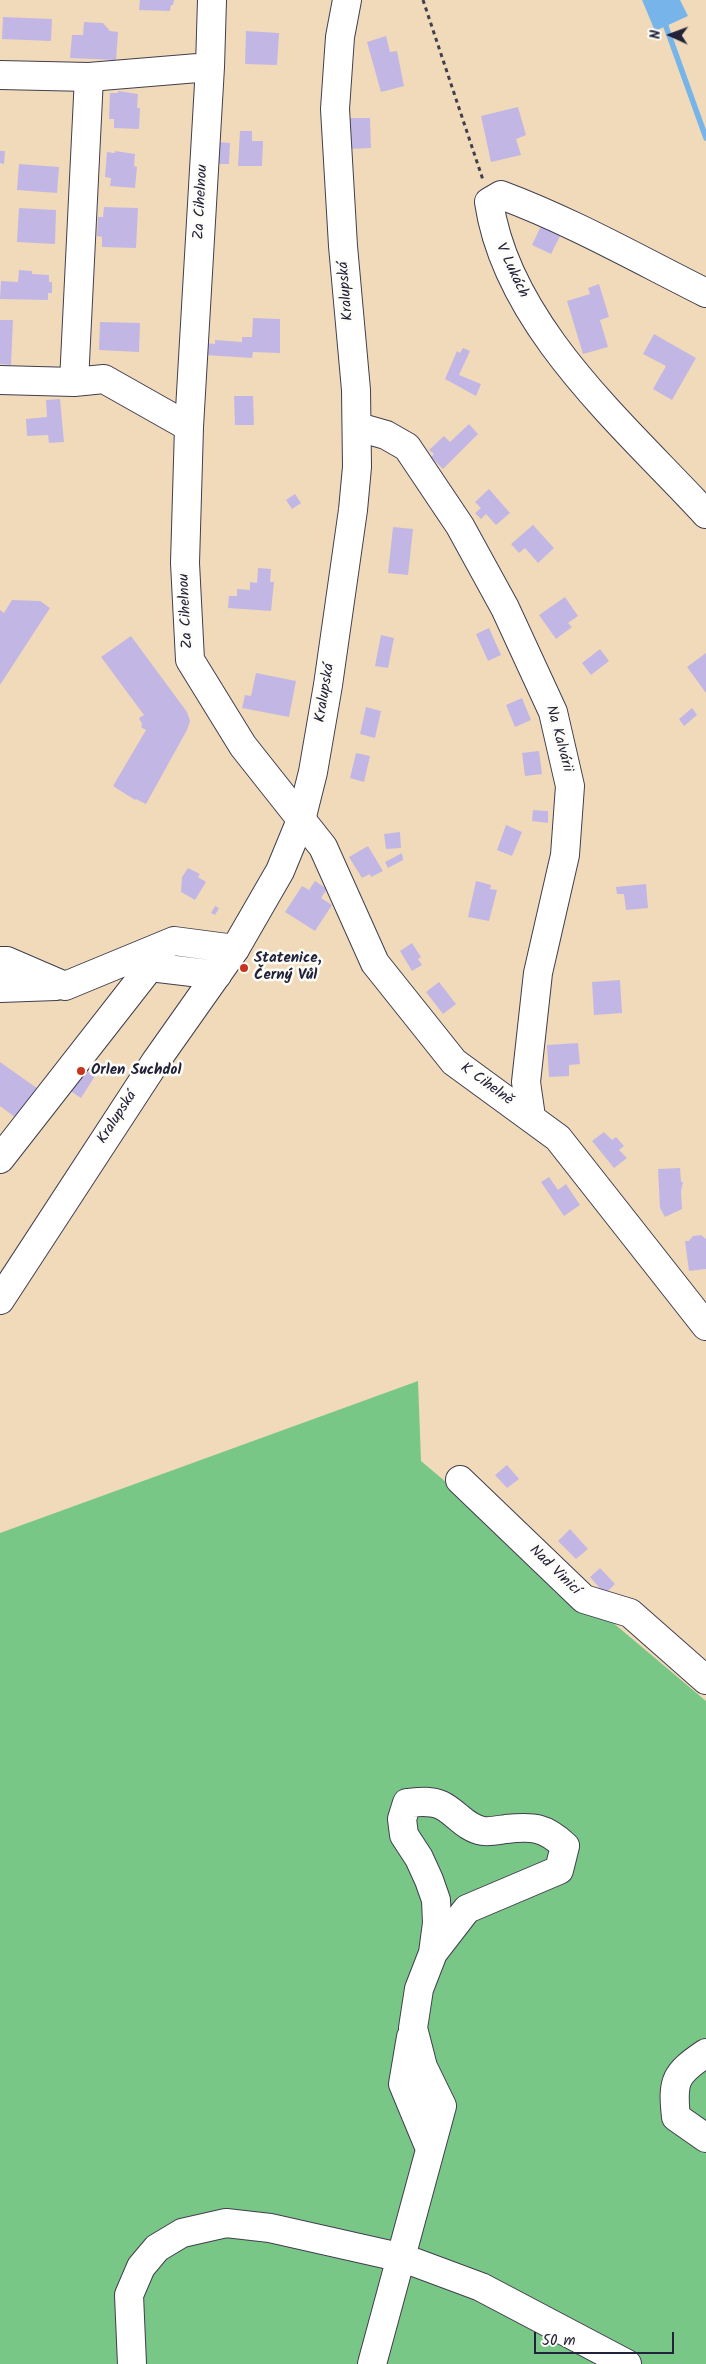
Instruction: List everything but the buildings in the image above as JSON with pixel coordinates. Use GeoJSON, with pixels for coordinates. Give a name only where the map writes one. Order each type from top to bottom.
{"type":"FeatureCollection","features":[{"type":"Feature","properties":{"kind":"street","name":"Za Cihelnou"},"geometry":{"type":"LineString","coordinates":[[212,0],[210,67],[188,428],[185,563],[190,660],[244,746],[301,820]]}},
{"type":"Feature","properties":{"kind":"street","name":"Kralupská"},"geometry":{"type":"LineString","coordinates":[[0,1300],[129,1101],[235,949],[280,871],[301,820],[313,772],[328,685],[354,510],[358,427],[335,109],[340,37],[347,0]]}},
{"type":"Feature","properties":{"kind":"street"},"geometry":{"type":"LineString","coordinates":[[0,75],[89,77],[210,67]]}},
{"type":"Feature","properties":{"kind":"street"},"geometry":{"type":"LineString","coordinates":[[74,382],[89,77]]}},
{"type":"Feature","properties":{"kind":"street"},"geometry":{"type":"LineString","coordinates":[[489,202],[500,195],[556,218],[706,293]]}},
{"type":"Feature","properties":{"kind":"street","name":"V Lukách"},"geometry":{"type":"LineString","coordinates":[[489,202],[498,243],[517,287],[538,323],[596,398],[706,514]]}},
{"type":"Feature","properties":{"kind":"street"},"geometry":{"type":"LineString","coordinates":[[0,380],[74,382],[104,379],[188,428]]}},
{"type":"Feature","properties":{"kind":"street","name":"Na Kalvárii"},"geometry":{"type":"LineString","coordinates":[[358,427],[386,435],[407,447],[460,526],[501,600],[553,712],[570,786],[565,855],[538,973],[526,1082],[531,1117]]}},
{"type":"Feature","properties":{"kind":"street","name":"K Cihelně"},"geometry":{"type":"LineString","coordinates":[[301,820],[323,847],[375,963],[454,1062],[558,1138],[706,1326]]}},
{"type":"Feature","properties":{"kind":"street"},"geometry":{"type":"LineString","coordinates":[[0,988],[65,986],[174,941],[235,949]]}},
{"type":"Feature","properties":{"kind":"street"},"geometry":{"type":"LineString","coordinates":[[0,961],[7,961],[65,986]]}},
{"type":"Feature","properties":{"kind":"street"},"geometry":{"type":"LineString","coordinates":[[0,1159],[150,968],[217,975]]}},
{"type":"Feature","properties":{"kind":"street","name":"Nad Vinicí"},"geometry":{"type":"LineString","coordinates":[[460,1480],[584,1599],[630,1613],[706,1680]]}},
{"type":"Feature","properties":{"kind":"street"},"geometry":{"type":"LineString","coordinates":[[372,2364],[403,2258],[442,2106],[423,2067],[413,2028],[419,1988],[433,1953],[437,1923],[436,1900],[419,1858],[404,1835],[402,1819],[407,1803],[424,1801],[440,1804],[470,1827],[484,1831],[517,1828],[540,1829],[552,1833],[565,1846],[559,1870],[467,1909],[433,1953]]}},
{"type":"Feature","properties":{"kind":"street"},"geometry":{"type":"LineString","coordinates":[[706,2053],[679,2075],[673,2092],[676,2117],[706,2138]]}},
{"type":"Feature","properties":{"kind":"street"},"geometry":{"type":"LineString","coordinates":[[132,2364],[129,2296],[142,2267],[157,2248],[182,2233],[226,2223],[270,2228],[403,2258],[481,2287],[627,2364]]}},
{"type":"Feature","properties":{"kind":"path"},"geometry":{"type":"LineString","coordinates":[[423,0],[472,144],[489,202]]}},
{"type":"Feature","properties":{"kind":"green space"},"geometry":{"type":"Polygon","coordinates":[[[418,1381],[421,1461],[706,1701],[706,2364],[0,2364],[0,1533],[418,1381]]]}},
{"type":"Feature","properties":{"kind":"water"},"geometry":{"type":"Polygon","coordinates":[[[642,0],[680,0],[688,16],[655,31],[642,0]]]}},
{"type":"Feature","properties":{"kind":"waterway"},"geometry":{"type":"LineString","coordinates":[[664,21],[706,138]]}},
{"type":"Feature","properties":{"kind":"place","name":"Statenice, Černý Vůl"},"geometry":{"type":"Point","coordinates":[244,968]}},
{"type":"Feature","properties":{"kind":"place","name":"Orlen Suchdol"},"geometry":{"type":"Point","coordinates":[81,1071]}}]}
